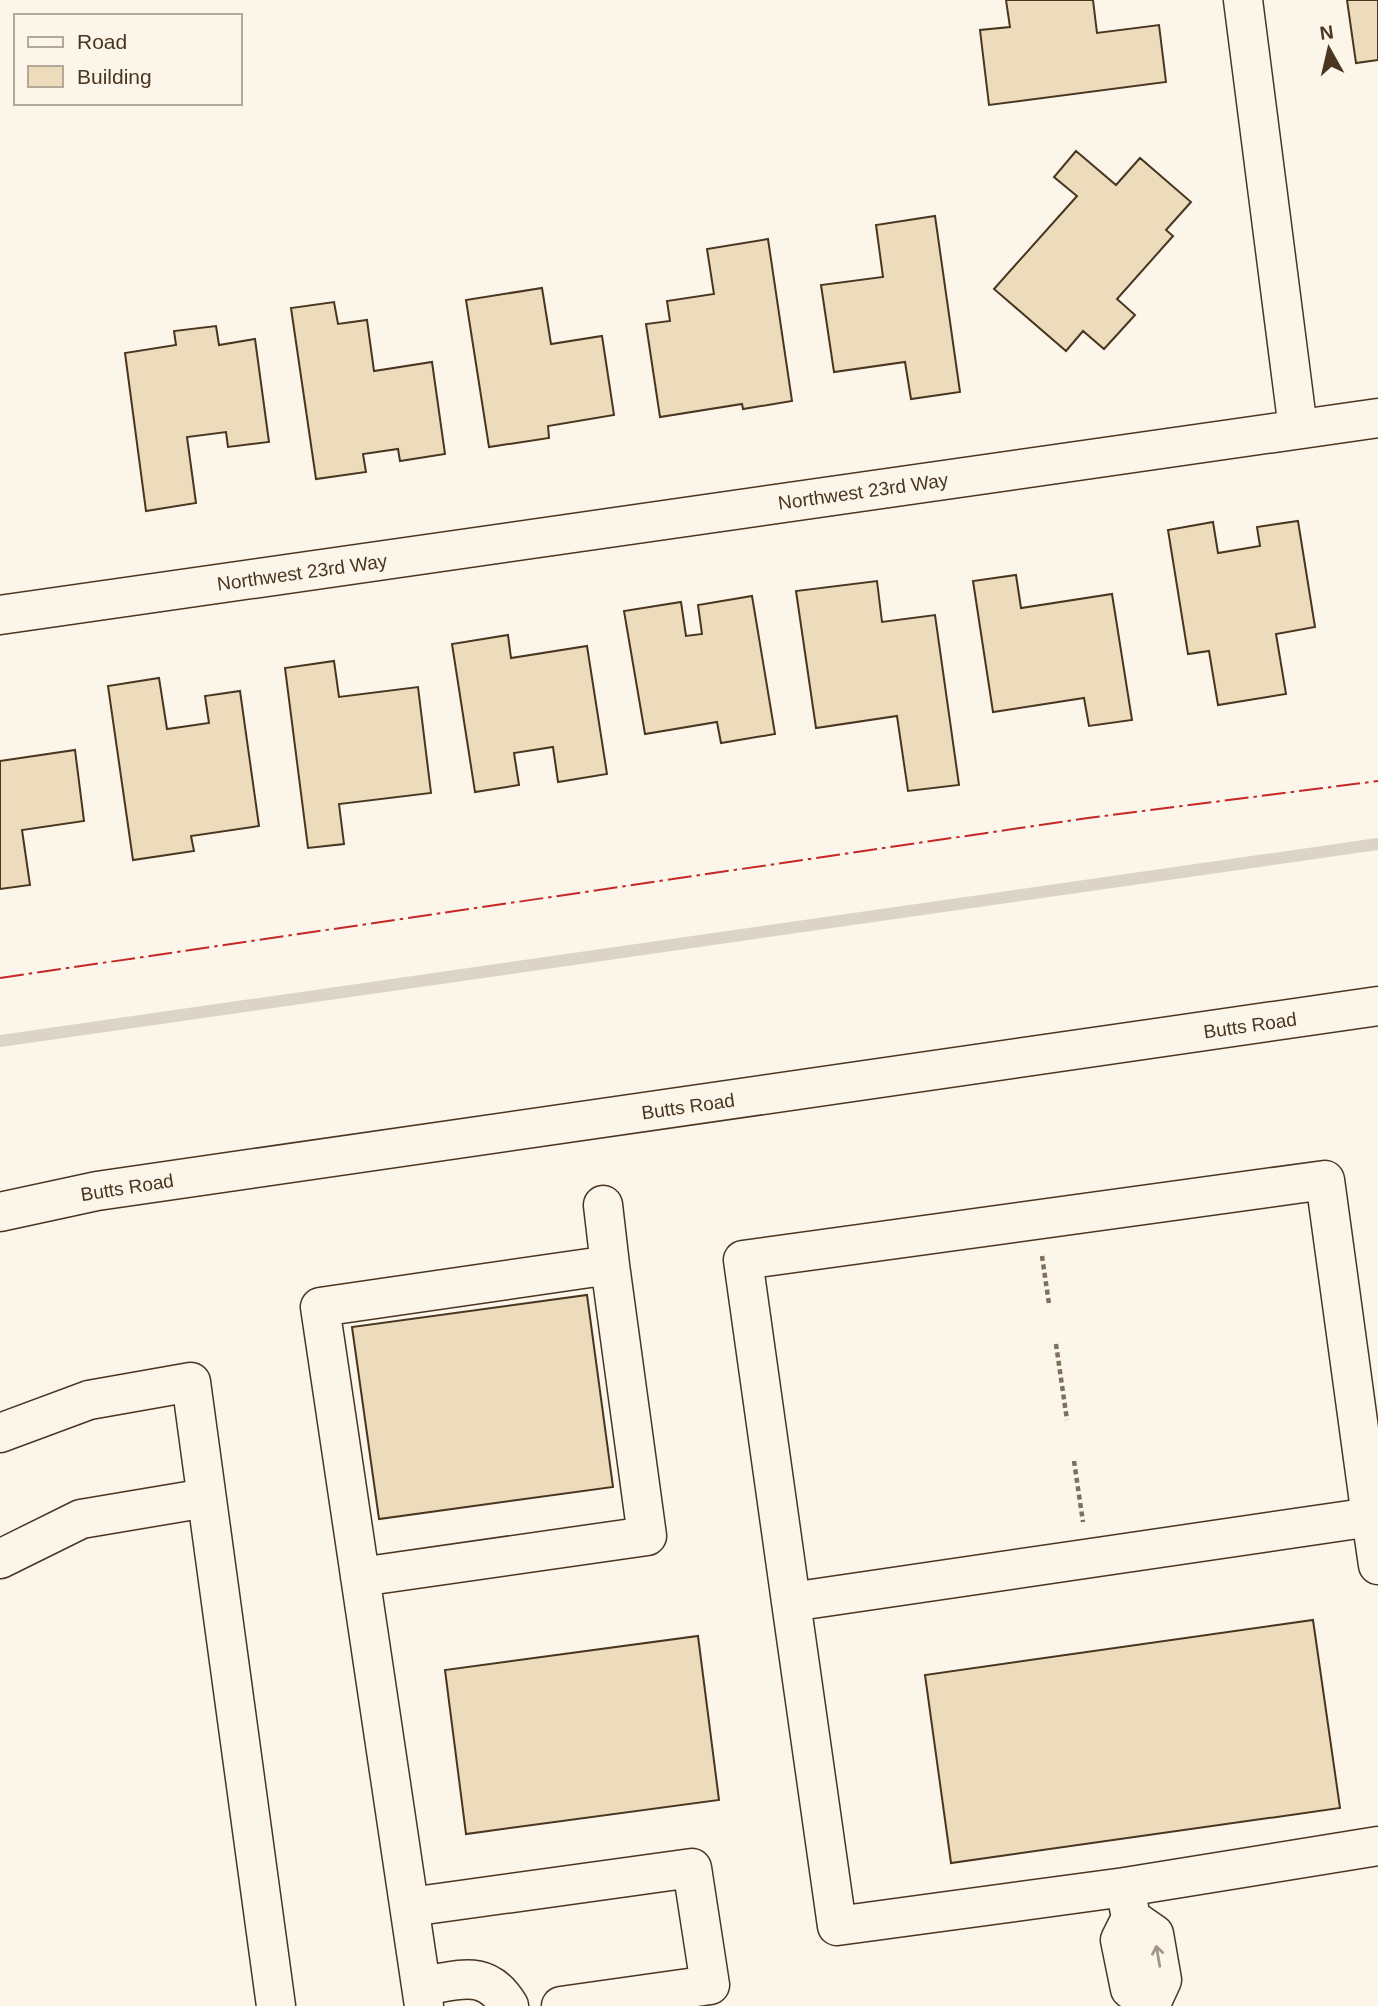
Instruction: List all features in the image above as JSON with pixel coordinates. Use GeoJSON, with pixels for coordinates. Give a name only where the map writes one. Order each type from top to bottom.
{"type":"FeatureCollection","features":[{"type":"Feature","properties":{"kind":"street"},"geometry":{"type":"LineString","coordinates":[[1243,0],[1298,429]]}},
{"type":"Feature","properties":{"kind":"street","name":"Northwest 23rd Way"},"geometry":{"type":"LineString","coordinates":[[0,615],[1378,418]]}},
{"type":"Feature","properties":{"kind":"street","name":"Butts Road"},"geometry":{"type":"LineString","coordinates":[[0,1212],[97,1191],[1378,1006]]}},
{"type":"Feature","properties":{"kind":"street"},"geometry":{"type":"LineString","coordinates":[[1378,1565],[1374,1516],[1325,1180],[743,1260],[837,1926],[1128,1903],[1378,1846]]}},
{"type":"Feature","properties":{"kind":"street"},"geometry":{"type":"LineString","coordinates":[[360,1577],[647,1536],[603,1205]]}},
{"type":"Feature","properties":{"kind":"street"},"geometry":{"type":"LineString","coordinates":[[509,2006],[501,1994],[487,1982],[472,1979],[422,1996],[320,1307],[610,1265]]}},
{"type":"Feature","properties":{"kind":"street"},"geometry":{"type":"LineString","coordinates":[[0,1433],[89,1401],[191,1382],[276,2006]]}},
{"type":"Feature","properties":{"kind":"street"},"geometry":{"type":"LineString","coordinates":[[0,1559],[80,1519],[206,1498]]}},
{"type":"Feature","properties":{"kind":"street"},"geometry":{"type":"LineString","coordinates":[[791,1602],[1374,1516]]}},
{"type":"Feature","properties":{"kind":"street"},"geometry":{"type":"LineString","coordinates":[[410,1907],[692,1868],[710,1985],[561,2006]]}},
{"type":"Feature","properties":{"kind":"street"},"geometry":{"type":"LineString","coordinates":[[1128,1903],[1154,1934],[1162,1980],[1150,2004]]}},
{"type":"Feature","properties":{"kind":"path"},"geometry":{"type":"LineString","coordinates":[[1041,1252],[1049,1304]]}},
{"type":"Feature","properties":{"kind":"path"},"geometry":{"type":"LineString","coordinates":[[1056,1344],[1068,1420]]}},
{"type":"Feature","properties":{"kind":"path"},"geometry":{"type":"LineString","coordinates":[[1074,1461],[1084,1527]]}},
{"type":"Feature","properties":{"kind":"building"},"geometry":{"type":"Polygon","coordinates":[[[1006,0],[1093,0],[1097,33],[1159,25],[1166,82],[989,105],[980,30],[1010,27],[1006,0]]]}},
{"type":"Feature","properties":{"kind":"building"},"geometry":{"type":"Polygon","coordinates":[[[1347,0],[1378,0],[1378,60],[1356,63],[1347,0]]]}},
{"type":"Feature","properties":{"kind":"building"},"geometry":{"type":"Polygon","coordinates":[[[1076,151],[1116,185],[1140,158],[1191,202],[1166,230],[1173,236],[1117,299],[1135,315],[1104,349],[1083,331],[1066,351],[994,289],[1077,196],[1054,177],[1076,151]]]}},
{"type":"Feature","properties":{"kind":"building"},"geometry":{"type":"Polygon","coordinates":[[[935,216],[960,392],[911,399],[905,362],[834,372],[821,285],[883,277],[876,225],[935,216]]]}},
{"type":"Feature","properties":{"kind":"building"},"geometry":{"type":"Polygon","coordinates":[[[768,239],[792,401],[743,409],[742,404],[660,417],[646,324],[670,321],[667,301],[714,294],[707,249],[768,239]]]}},
{"type":"Feature","properties":{"kind":"building"},"geometry":{"type":"Polygon","coordinates":[[[542,288],[551,344],[602,336],[614,415],[548,426],[549,438],[489,447],[466,300],[542,288]]]}},
{"type":"Feature","properties":{"kind":"building"},"geometry":{"type":"Polygon","coordinates":[[[334,302],[338,324],[367,320],[374,371],[432,362],[445,454],[400,461],[398,449],[363,454],[366,472],[316,479],[291,308],[334,302]]]}},
{"type":"Feature","properties":{"kind":"building"},"geometry":{"type":"Polygon","coordinates":[[[216,326],[219,345],[255,339],[269,442],[228,447],[226,432],[187,437],[196,503],[146,511],[125,353],[176,345],[174,331],[216,326]]]}},
{"type":"Feature","properties":{"kind":"building"},"geometry":{"type":"Polygon","coordinates":[[[1298,521],[1315,627],[1276,634],[1286,694],[1218,705],[1209,651],[1188,654],[1168,530],[1213,522],[1218,553],[1260,546],[1257,527],[1298,521]]]}},
{"type":"Feature","properties":{"kind":"building"},"geometry":{"type":"Polygon","coordinates":[[[1016,575],[1021,608],[1112,594],[1132,720],[1089,726],[1084,698],[993,712],[973,581],[1016,575]]]}},
{"type":"Feature","properties":{"kind":"building"},"geometry":{"type":"Polygon","coordinates":[[[877,581],[882,622],[935,615],[959,785],[908,791],[897,716],[816,728],[796,591],[877,581]]]}},
{"type":"Feature","properties":{"kind":"building"},"geometry":{"type":"Polygon","coordinates":[[[752,596],[775,734],[721,743],[717,722],[645,734],[624,611],[681,602],[686,636],[702,634],[698,605],[752,596]]]}},
{"type":"Feature","properties":{"kind":"building"},"geometry":{"type":"Polygon","coordinates":[[[508,635],[511,658],[587,646],[607,774],[558,782],[553,747],[514,753],[519,785],[475,792],[452,644],[508,635]]]}},
{"type":"Feature","properties":{"kind":"building"},"geometry":{"type":"Polygon","coordinates":[[[334,661],[339,697],[418,687],[431,793],[339,804],[344,844],[308,848],[285,668],[334,661]]]}},
{"type":"Feature","properties":{"kind":"building"},"geometry":{"type":"Polygon","coordinates":[[[159,678],[167,729],[209,723],[205,696],[240,691],[259,826],[191,836],[194,851],[133,860],[108,686],[159,678]]]}},
{"type":"Feature","properties":{"kind":"building"},"geometry":{"type":"Polygon","coordinates":[[[75,750],[84,821],[22,830],[30,885],[0,889],[0,761],[75,750]]]}},
{"type":"Feature","properties":{"kind":"building"},"geometry":{"type":"Polygon","coordinates":[[[587,1295],[613,1487],[379,1519],[352,1327],[587,1295]]]}},
{"type":"Feature","properties":{"kind":"building"},"geometry":{"type":"Polygon","coordinates":[[[1313,1620],[1340,1808],[951,1863],[925,1675],[1313,1620]]]}},
{"type":"Feature","properties":{"kind":"building"},"geometry":{"type":"Polygon","coordinates":[[[698,1636],[719,1800],[466,1834],[445,1670],[698,1636]]]}},
{"type":"Feature","properties":{"kind":"waterway"},"geometry":{"type":"LineString","coordinates":[[0,1041],[1378,844]]}},
{"type":"Feature","properties":{"kind":"power"},"geometry":{"type":"LineString","coordinates":[[0,978],[1088,818],[1378,781]]}}]}
